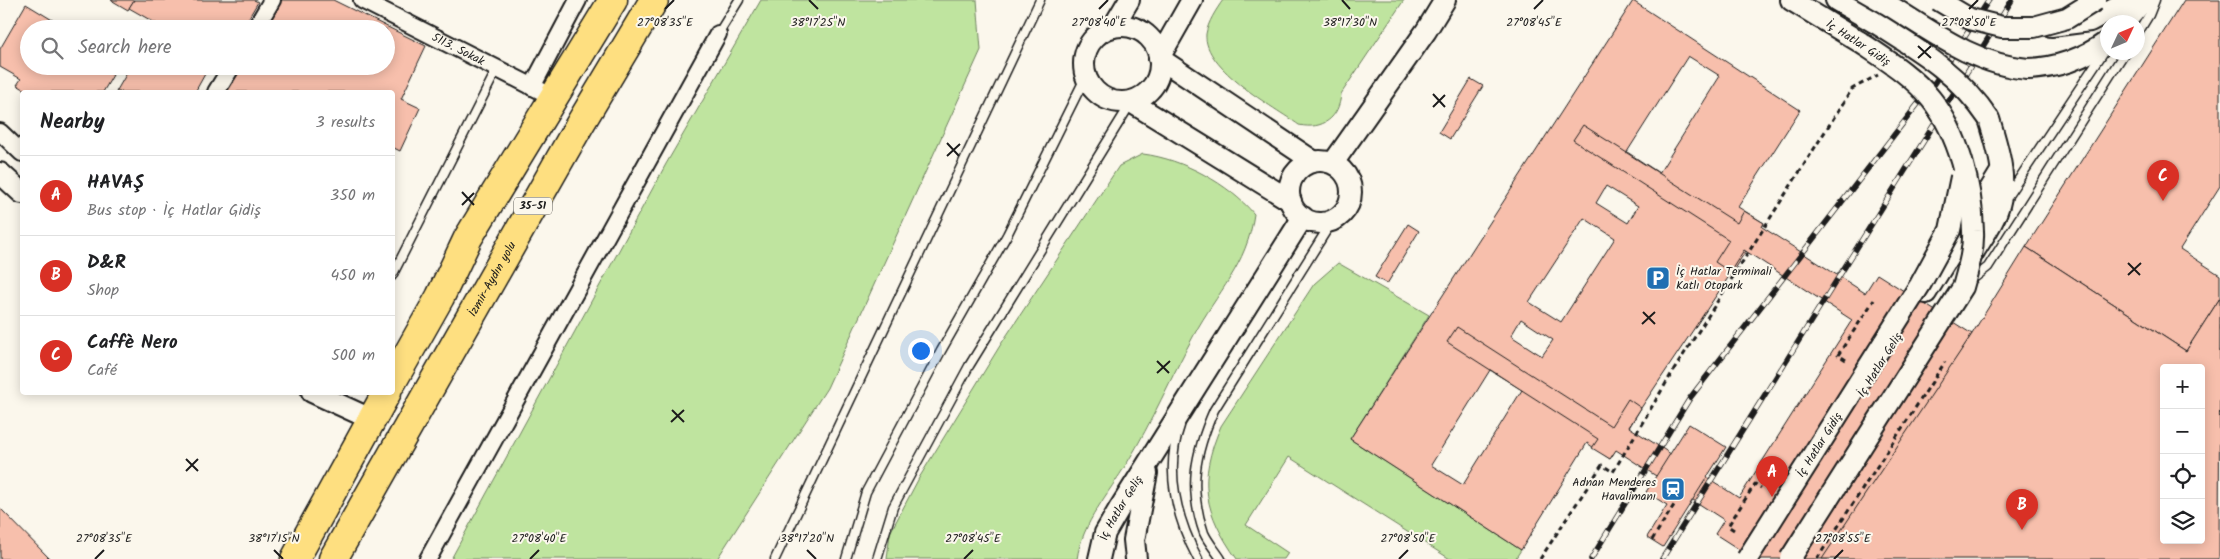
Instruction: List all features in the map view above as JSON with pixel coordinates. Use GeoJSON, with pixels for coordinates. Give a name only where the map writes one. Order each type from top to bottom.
{"type":"FeatureCollection","features":[{"type":"Feature","properties":{"kind":"highway"},"geometry":{"type":"LineString","coordinates":[[582,54],[603,0]]}},
{"type":"Feature","properties":{"kind":"highway","name":"35-51"},"geometry":{"type":"LineString","coordinates":[[395,377],[440,297],[542,92],[582,54],[613,0]]}},
{"type":"Feature","properties":{"kind":"highway","name":"İzmir-Aydın yolu"},"geometry":{"type":"LineString","coordinates":[[333,559],[580,124],[654,0]]}},
{"type":"Feature","properties":{"kind":"highway"},"geometry":{"type":"LineString","coordinates":[[295,559],[386,395]]}},
{"type":"Feature","properties":{"kind":"street"},"geometry":{"type":"LineString","coordinates":[[260,20],[272,0]]}},
{"type":"Feature","properties":{"kind":"street","name":"5113. Sokak"},"geometry":{"type":"LineString","coordinates":[[362,0],[542,92]]}},
{"type":"Feature","properties":{"kind":"street"},"geometry":{"type":"LineString","coordinates":[[542,92],[578,0]]}},
{"type":"Feature","properties":{"kind":"street"},"geometry":{"type":"LineString","coordinates":[[1113,27],[1129,0]]}},
{"type":"Feature","properties":{"kind":"street"},"geometry":{"type":"LineString","coordinates":[[1159,58],[1192,0]]}},
{"type":"Feature","properties":{"kind":"street"},"geometry":{"type":"LineString","coordinates":[[1333,163],[1426,31],[1445,0]]}},
{"type":"Feature","properties":{"kind":"street","name":"İç Hatlar Gidiş"},"geometry":{"type":"LineString","coordinates":[[1790,559],[1963,287],[1972,254],[1973,232],[1968,187],[1953,137],[1931,99],[1902,71],[1860,42],[1791,0]]}},
{"type":"Feature","properties":{"kind":"street","name":"İç Hatlar Geliş"},"geometry":{"type":"LineString","coordinates":[[1781,559],[1958,278],[1998,211],[2002,184],[2000,153],[1990,119],[1974,98],[1954,76],[1926,54],[1836,0]]}},
{"type":"Feature","properties":{"kind":"street"},"geometry":{"type":"LineString","coordinates":[[1938,0],[1970,19],[2002,27],[2064,26],[2090,21],[2129,0]]}},
{"type":"Feature","properties":{"kind":"street"},"geometry":{"type":"LineString","coordinates":[[2034,27],[2067,18],[2096,0]]}},
{"type":"Feature","properties":{"kind":"street"},"geometry":{"type":"LineString","coordinates":[[2034,27],[2088,14],[2110,0]]}},
{"type":"Feature","properties":{"kind":"street"},"geometry":{"type":"LineString","coordinates":[[2132,15],[2144,0]]}},
{"type":"Feature","properties":{"kind":"street"},"geometry":{"type":"LineString","coordinates":[[1884,2],[1972,54],[2006,67],[2028,69],[2056,67],[2090,54],[2100,47]]}},
{"type":"Feature","properties":{"kind":"street"},"geometry":{"type":"LineString","coordinates":[[1132,102],[1147,92],[1155,82],[1159,71],[1159,58],[1155,46],[1148,36],[1137,29],[1125,26],[1113,27],[1101,32],[1092,40],[1086,51],[1084,64],[1086,76],[1092,87],[1101,96],[1112,101],[1132,102],[1291,201],[1303,217],[1322,223],[1341,215],[1348,207],[1351,187],[1342,169],[1333,163],[1313,161],[1159,58]]}},
{"type":"Feature","properties":{"kind":"street"},"geometry":{"type":"LineString","coordinates":[[428,559],[718,34]]}},
{"type":"Feature","properties":{"kind":"street"},"geometry":{"type":"LineString","coordinates":[[217,90],[226,75]]}},
{"type":"Feature","properties":{"kind":"street"},"geometry":{"type":"LineString","coordinates":[[0,132],[20,151]]}},
{"type":"Feature","properties":{"kind":"street"},"geometry":{"type":"LineString","coordinates":[[1291,201],[1291,181],[1304,165],[1313,161]]}},
{"type":"Feature","properties":{"kind":"street","name":"İç Hatlar Gidiş"},"geometry":{"type":"LineString","coordinates":[[1747,559],[1920,285],[1950,230],[1963,169]]}},
{"type":"Feature","properties":{"kind":"street","name":"İç Hatlar Geliş"},"geometry":{"type":"LineString","coordinates":[[1758,559],[2001,172]]}},
{"type":"Feature","properties":{"kind":"street"},"geometry":{"type":"LineString","coordinates":[[0,173],[20,191]]}},
{"type":"Feature","properties":{"kind":"street","name":"İç Hatlar Geliş"},"geometry":{"type":"LineString","coordinates":[[1100,559],[1106,533],[1149,461],[1303,217]]}},
{"type":"Feature","properties":{"kind":"street"},"geometry":{"type":"LineString","coordinates":[[332,397],[373,420]]}},
{"type":"Feature","properties":{"kind":"street"},"geometry":{"type":"LineString","coordinates":[[1136,559],[1134,540],[1149,461]]}},
{"type":"Feature","properties":{"kind":"lane"},"geometry":{"type":"LineString","coordinates":[[718,34],[739,0]]}},
{"type":"Feature","properties":{"kind":"lane"},"geometry":{"type":"LineString","coordinates":[[775,559],[1040,0]]}},
{"type":"Feature","properties":{"kind":"lane"},"geometry":{"type":"LineString","coordinates":[[2145,22],[2154,0]]}},
{"type":"Feature","properties":{"kind":"lane"},"geometry":{"type":"LineString","coordinates":[[1998,211],[2100,58]]}},
{"type":"Feature","properties":{"kind":"lane"},"geometry":{"type":"LineString","coordinates":[[1963,287],[1988,267],[2120,60]]}},
{"type":"Feature","properties":{"kind":"lane"},"geometry":{"type":"LineString","coordinates":[[395,270],[497,69]]}},
{"type":"Feature","properties":{"kind":"lane"},"geometry":{"type":"LineString","coordinates":[[846,559],[866,492],[941,350],[1007,234],[1086,76]]}},
{"type":"Feature","properties":{"kind":"lane"},"geometry":{"type":"LineString","coordinates":[[877,559],[893,507],[969,366],[1132,102]]}},
{"type":"Feature","properties":{"kind":"lane"},"geometry":{"type":"LineString","coordinates":[[1221,559],[1205,535],[1197,502],[1196,466],[1200,441],[1214,410],[1332,220]]}},
{"type":"Feature","properties":{"kind":"lane"},"geometry":{"type":"LineString","coordinates":[[1193,391],[1178,432],[1174,459],[1175,489],[1179,517],[1198,559]]}},
{"type":"Feature","properties":{"kind":"path"},"geometry":{"type":"LineString","coordinates":[[1540,559],[1602,464],[1612,472],[1852,89],[1883,72]]}},
{"type":"Feature","properties":{"kind":"path"},"geometry":{"type":"LineString","coordinates":[[1846,360],[1838,354],[1874,300]]}},
{"type":"Feature","properties":{"kind":"path"},"geometry":{"type":"LineString","coordinates":[[1817,559],[1945,362]]}},
{"type":"Feature","properties":{"kind":"path"},"geometry":{"type":"LineString","coordinates":[[1734,530],[1728,526],[1753,487],[1755,484],[1761,488]]}},
{"type":"Feature","properties":{"kind":"path"},"geometry":{"type":"LineString","coordinates":[[1652,540],[1676,502]]}},
{"type":"Feature","properties":{"kind":"green space"},"geometry":{"type":"Polygon","coordinates":[[[761,0],[977,0],[981,50],[827,388],[717,559],[451,559],[666,164],[761,0]]]}},
{"type":"Feature","properties":{"kind":"green space"},"geometry":{"type":"Polygon","coordinates":[[[1223,0],[1404,0],[1341,94],[1340,102],[1333,116],[1322,124],[1308,126],[1299,125],[1258,98],[1242,86],[1216,60],[1208,47],[1206,34],[1210,21],[1223,0]]]}},
{"type":"Feature","properties":{"kind":"green space"},"geometry":{"type":"Polygon","coordinates":[[[1143,154],[1174,161],[1204,175],[1232,193],[1254,214],[1245,249],[1238,264],[1194,335],[1136,447],[1090,521],[1084,533],[1077,559],[887,559],[890,533],[919,478],[1001,344],[1119,166],[1143,154]]]}},
{"type":"Feature","properties":{"kind":"green space"},"geometry":{"type":"Polygon","coordinates":[[[1338,263],[1429,315],[1350,439],[1521,550],[1515,559],[1450,559],[1289,457],[1246,525],[1288,553],[1284,559],[1237,559],[1226,542],[1211,511],[1207,480],[1213,446],[1221,426],[1314,284],[1338,263]]]}},
{"type":"Feature","properties":{"kind":"building"},"geometry":{"type":"Polygon","coordinates":[[[111,0],[134,0],[128,10],[111,0]]]}},
{"type":"Feature","properties":{"kind":"building"},"geometry":{"type":"Polygon","coordinates":[[[134,0],[254,0],[258,2],[247,20],[150,20],[129,8],[134,0]]]}},
{"type":"Feature","properties":{"kind":"building"},"geometry":{"type":"Polygon","coordinates":[[[276,0],[333,0],[373,20],[265,20],[276,0]]]}},
{"type":"Feature","properties":{"kind":"building"},"geometry":{"type":"Polygon","coordinates":[[[2184,0],[2220,0],[2220,186],[2180,249],[2220,275],[2220,298],[2186,351],[2026,247],[2184,0]]]}},
{"type":"Feature","properties":{"kind":"building","name":"İç Hatlar Terminali Katlı Otopark"},"geometry":{"type":"Polygon","coordinates":[[[1633,1],[1800,110],[1738,207],[1764,223],[1762,227],[1641,408],[1610,459],[1587,443],[1521,550],[1350,439],[1633,1]],[[1688,56],[1627,152],[1659,173],[1720,76],[1688,56]],[[1606,186],[1596,203],[1628,223],[1638,206],[1606,186]],[[1584,218],[1529,302],[1561,322],[1615,238],[1584,218]],[[1521,319],[1511,336],[1542,356],[1553,340],[1521,319]],[[1490,370],[1431,465],[1463,485],[1522,390],[1490,370]]]}},
{"type":"Feature","properties":{"kind":"building"},"geometry":{"type":"Polygon","coordinates":[[[26,4],[52,20],[20,20],[20,75],[113,75],[104,90],[26,90],[17,85],[21,79],[0,67],[0,49],[26,4]]]}},
{"type":"Feature","properties":{"kind":"building"},"geometry":{"type":"Polygon","coordinates":[[[395,31],[426,46],[401,99],[420,108],[400,151],[395,148],[395,90],[227,90],[235,75],[395,75],[395,31]]]}},
{"type":"Feature","properties":{"kind":"building"},"geometry":{"type":"Polygon","coordinates":[[[126,75],[204,75],[196,90],[117,90],[126,75]]]}},
{"type":"Feature","properties":{"kind":"building"},"geometry":{"type":"Polygon","coordinates":[[[1471,79],[1483,86],[1450,139],[1439,132],[1471,79]]]}},
{"type":"Feature","properties":{"kind":"building"},"geometry":{"type":"Polygon","coordinates":[[[1583,125],[1737,223],[1744,211],[1764,223],[1762,227],[1865,293],[1877,274],[1972,334],[1828,559],[1754,559],[1715,534],[1724,520],[1616,450],[1610,459],[1592,448],[1598,439],[1447,342],[1457,327],[1611,426],[1628,399],[1641,408],[1629,427],[1739,498],[1852,320],[1744,250],[1730,272],[1715,262],[1729,240],[1573,140],[1583,125]]]}},
{"type":"Feature","properties":{"kind":"building"},"geometry":{"type":"Polygon","coordinates":[[[1408,224],[1419,231],[1387,284],[1375,277],[1408,224]]]}},
{"type":"Feature","properties":{"kind":"building"},"geometry":{"type":"Polygon","coordinates":[[[2026,247],[2186,351],[2220,298],[2219,559],[1822,559],[1972,334],[2026,247]]]}},
{"type":"Feature","properties":{"kind":"building","name":"Adnan Menderes Havalimanı"},"geometry":{"type":"Polygon","coordinates":[[[1689,424],[1726,447],[1663,547],[1647,537],[1667,505],[1646,492],[1689,424]]]}},
{"type":"Feature","properties":{"kind":"building"},"geometry":{"type":"Polygon","coordinates":[[[0,508],[50,559],[0,559],[0,508]]]}},
{"type":"Feature","properties":{"kind":"railway"},"geometry":{"type":"LineString","coordinates":[[1591,559],[1690,398],[1935,82],[1989,0]]}},
{"type":"Feature","properties":{"kind":"railway"},"geometry":{"type":"LineString","coordinates":[[1662,559],[2012,0]]}},
{"type":"Feature","properties":{"kind":"place","name":"Caffè Nero"},"geometry":{"type":"Point","coordinates":[2163,201]}},
{"type":"Feature","properties":{"kind":"place","name":"İç Hatlar Terminali Katlı Otopark"},"geometry":{"type":"Point","coordinates":[1658,278]}},
{"type":"Feature","properties":{"kind":"place","name":"Adnan Menderes Havalimanı"},"geometry":{"type":"Point","coordinates":[1673,489]}},
{"type":"Feature","properties":{"kind":"place","name":"HAVAŞ"},"geometry":{"type":"Point","coordinates":[1772,497]}},
{"type":"Feature","properties":{"kind":"place","name":"D&R"},"geometry":{"type":"Point","coordinates":[2022,530]}}]}
